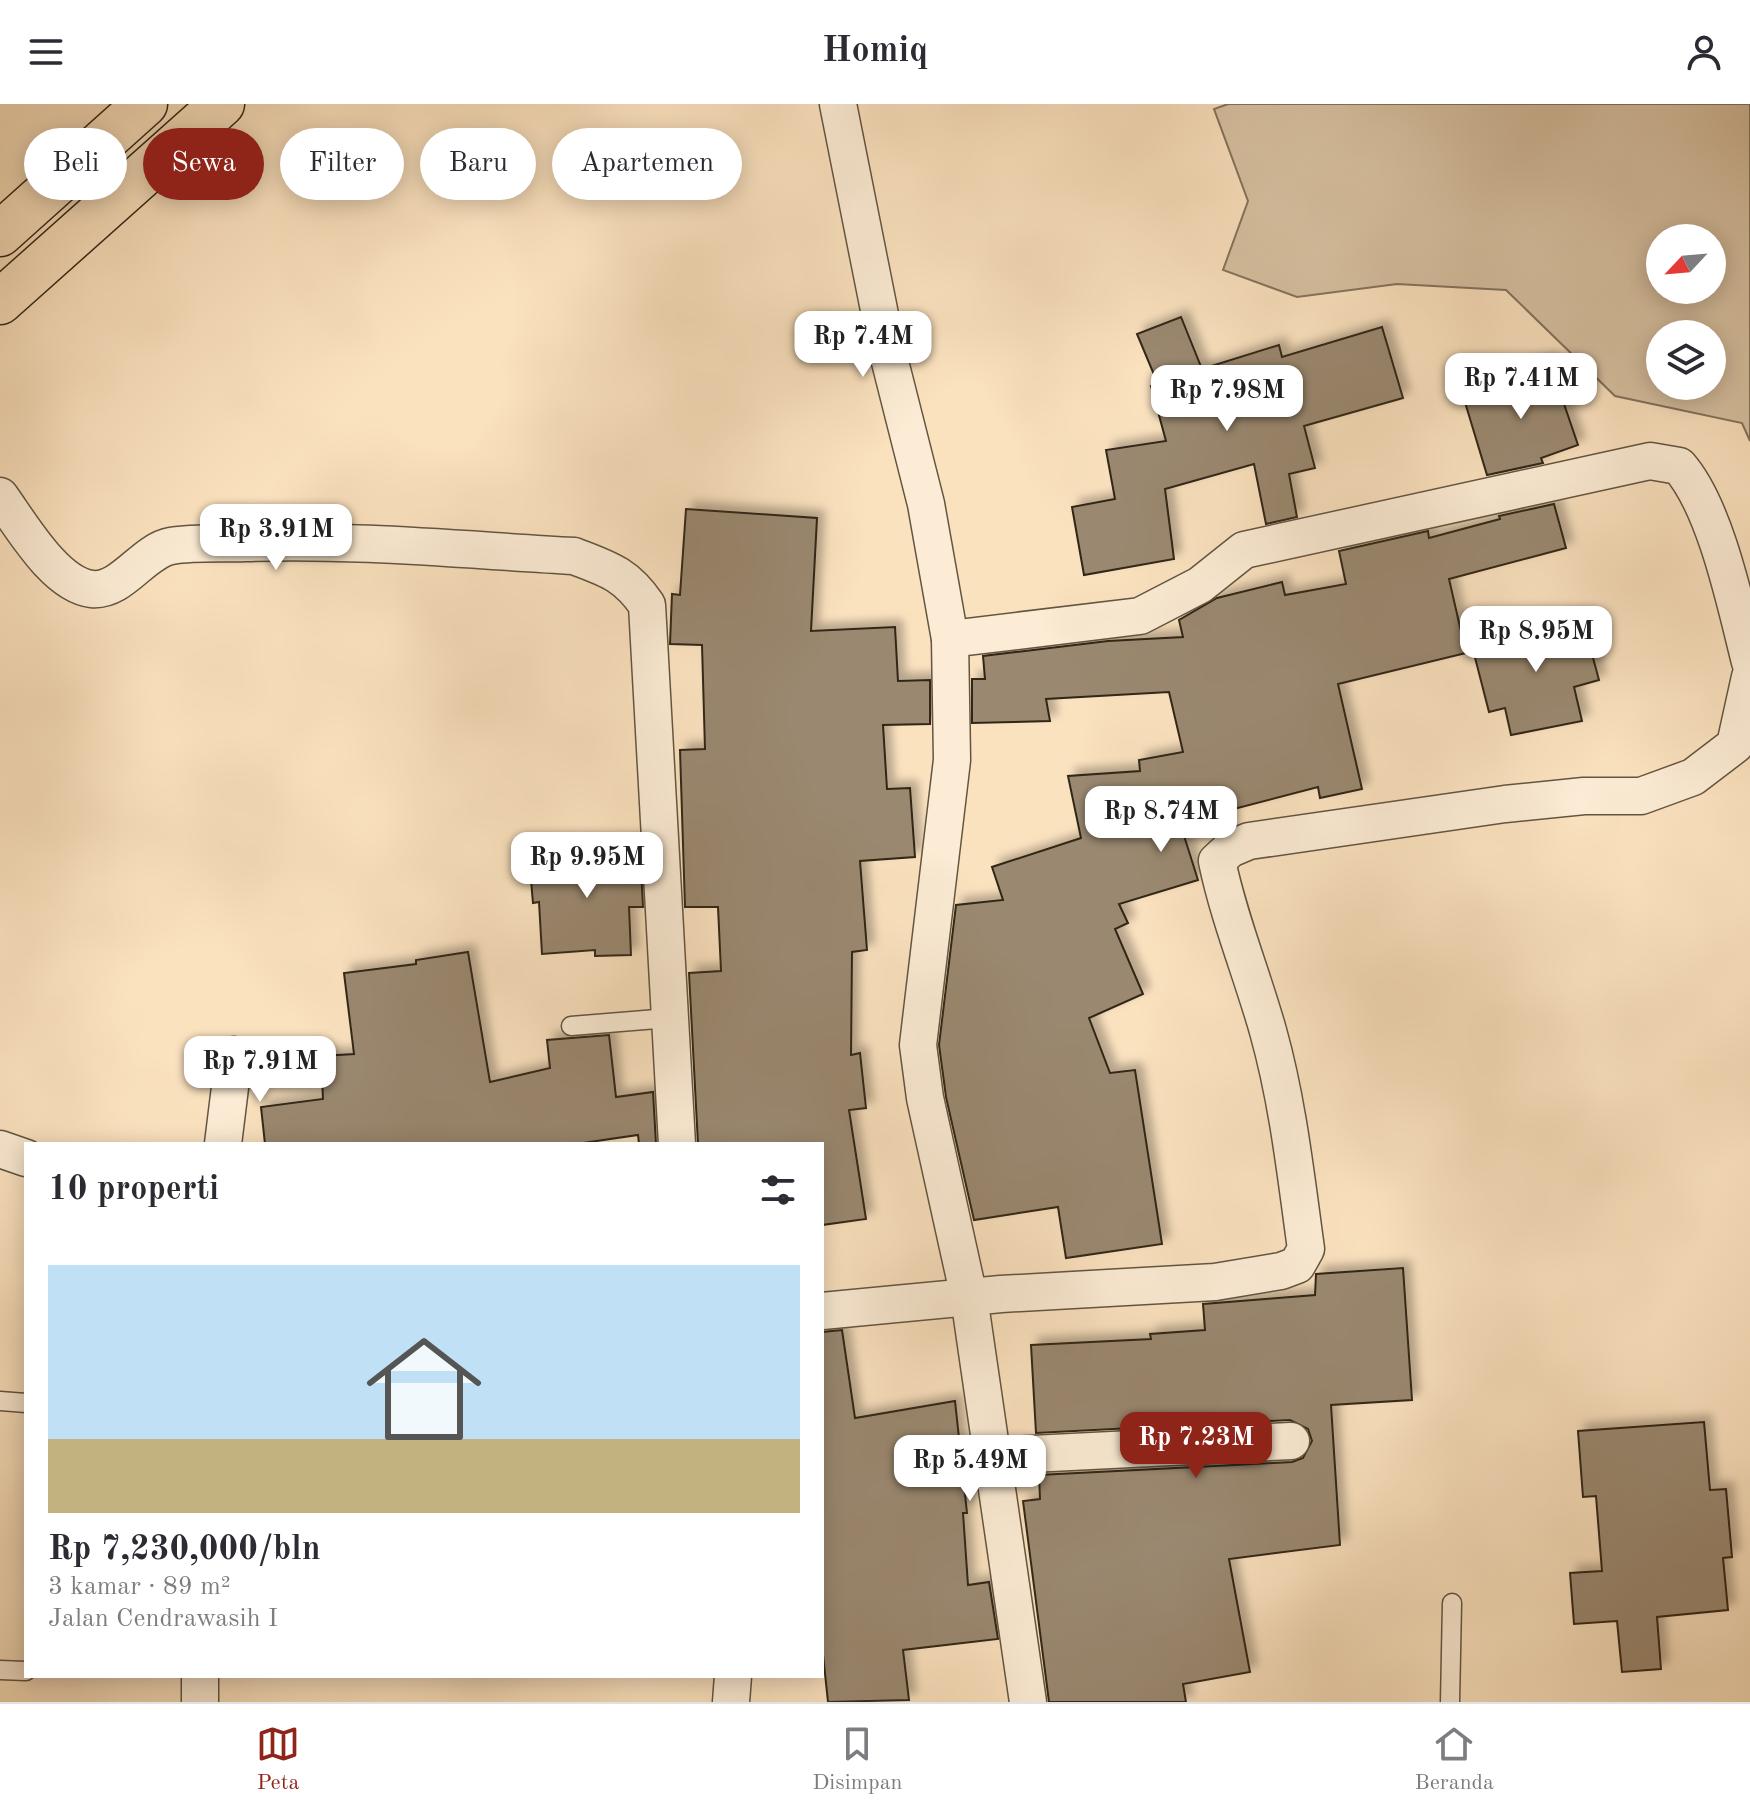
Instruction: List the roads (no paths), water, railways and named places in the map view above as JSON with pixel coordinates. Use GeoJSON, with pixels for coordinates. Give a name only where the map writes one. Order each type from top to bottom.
{"type":"FeatureCollection","features":[{"type":"Feature","properties":{"kind":"highway"},"geometry":{"type":"LineString","coordinates":[[0,234],[145,104]]}},
{"type":"Feature","properties":{"kind":"highway"},"geometry":{"type":"LineString","coordinates":[[0,302],[222,104]]}},
{"type":"Feature","properties":{"kind":"street"},"geometry":{"type":"LineString","coordinates":[[838,104],[887,350],[926,504],[950,639],[952,760],[918,1045],[925,1098],[969,1297],[1028,1702]]}},
{"type":"Feature","properties":{"kind":"street"},"geometry":{"type":"LineString","coordinates":[[950,639],[1140,616],[1200,585],[1244,550],[1283,538],[1650,461],[1679,466],[1694,482],[1730,585],[1750,662]]}},
{"type":"Feature","properties":{"kind":"street"},"geometry":{"type":"LineString","coordinates":[[0,496],[30,539],[68,581],[95,589],[119,580],[144,559],[170,546],[290,542],[574,556],[613,571],[632,583],[647,605],[677,1142]]}},
{"type":"Feature","properties":{"kind":"street"},"geometry":{"type":"LineString","coordinates":[[824,1311],[969,1297],[1215,1282],[1281,1271],[1297,1265],[1306,1249],[1283,1093],[1268,1032],[1225,902],[1217,861],[1230,849],[1249,841],[1398,817],[1584,796],[1641,796],[1693,777],[1735,745],[1750,677]]}},
{"type":"Feature","properties":{"kind":"street"},"geometry":{"type":"LineString","coordinates":[[223,1142],[234,1055]]}},
{"type":"Feature","properties":{"kind":"street"},"geometry":{"type":"LineString","coordinates":[[0,1149],[24,1157]]}},
{"type":"Feature","properties":{"kind":"street"},"geometry":{"type":"LineString","coordinates":[[993,1456],[1291,1441]]}},
{"type":"Feature","properties":{"kind":"street"},"geometry":{"type":"LineString","coordinates":[[200,1678],[200,1702]]}},
{"type":"Feature","properties":{"kind":"street"},"geometry":{"type":"LineString","coordinates":[[731,1702],[733,1678]]}},
{"type":"Feature","properties":{"kind":"lane"},"geometry":{"type":"LineString","coordinates":[[571,1026],[669,1018]]}},
{"type":"Feature","properties":{"kind":"lane"},"geometry":{"type":"LineString","coordinates":[[0,1401],[24,1403]]}},
{"type":"Feature","properties":{"kind":"lane"},"geometry":{"type":"LineString","coordinates":[[1450,1702],[1452,1603]]}},
{"type":"Feature","properties":{"kind":"lane"},"geometry":{"type":"LineString","coordinates":[[0,1670],[24,1671]]}}]}
